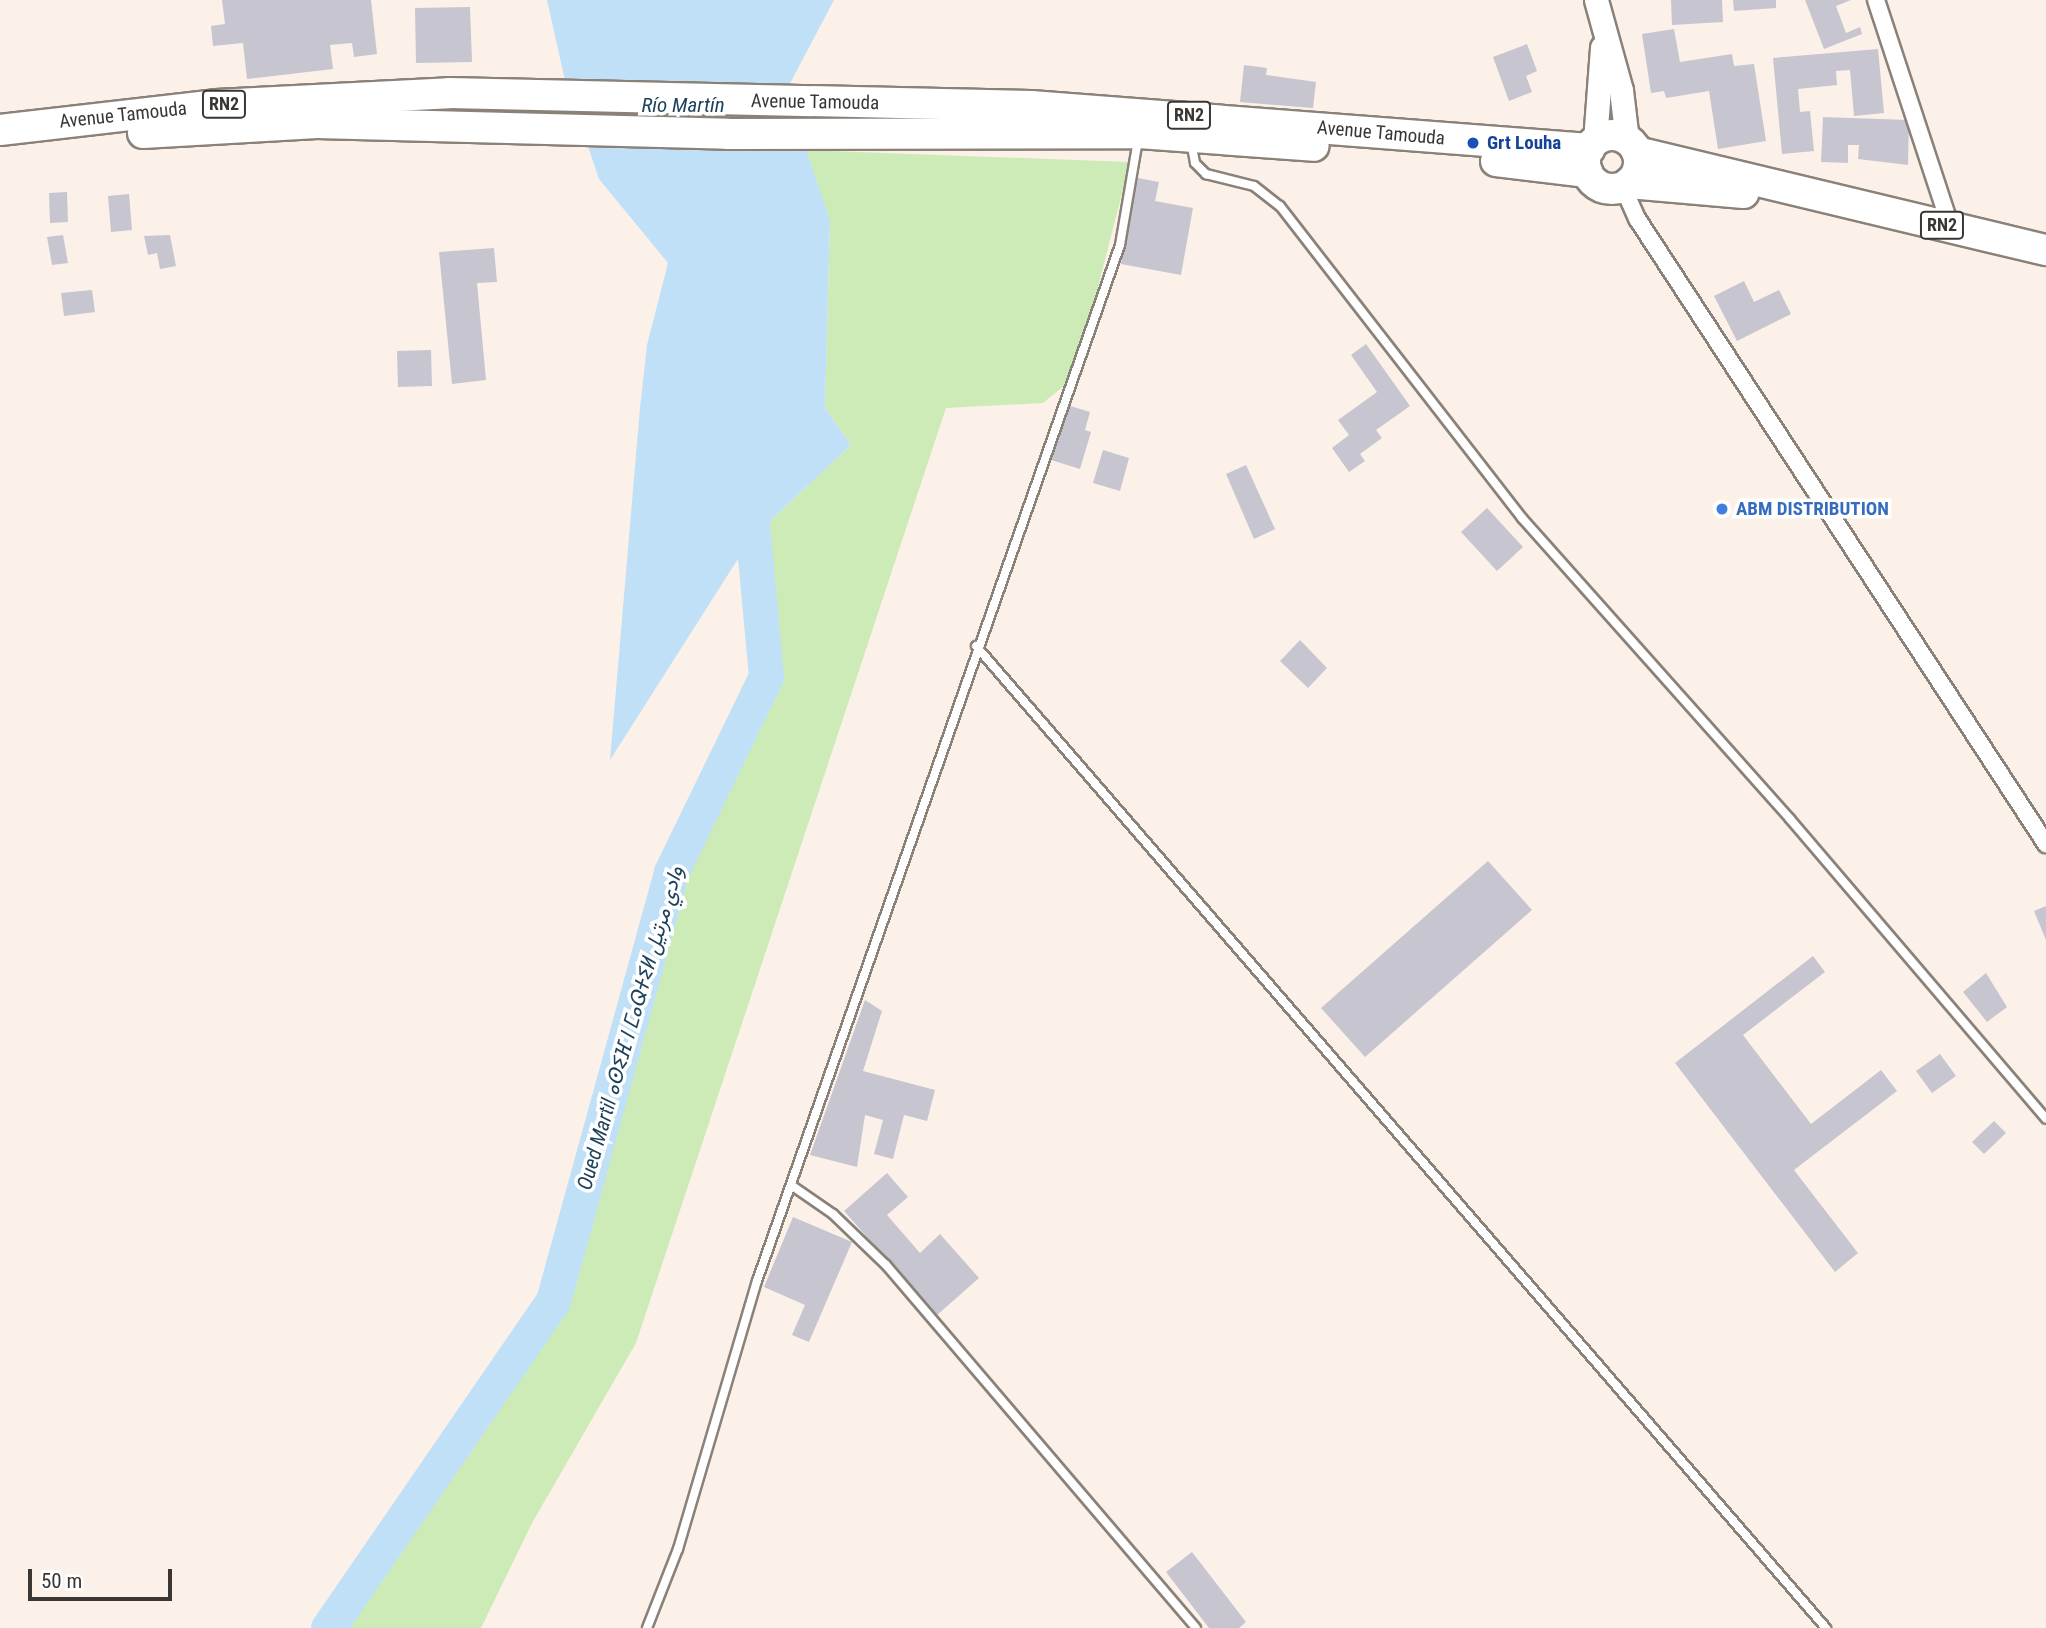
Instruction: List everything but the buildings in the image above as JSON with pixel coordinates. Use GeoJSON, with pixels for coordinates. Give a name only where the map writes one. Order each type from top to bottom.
{"type":"FeatureCollection","features":[{"type":"Feature","properties":{"kind":"highway","name":"Avenue Tamouda"},"geometry":{"type":"LineString","coordinates":[[0,130],[216,105],[449,93],[899,104],[1187,115],[1609,175]]}},
{"type":"Feature","properties":{"kind":"highway","name":"Avenue Tamouda"},"geometry":{"type":"LineString","coordinates":[[0,149],[247,125],[902,135],[1139,133],[1191,139],[1396,152],[1838,202]]}},
{"type":"Feature","properties":{"kind":"highway","name":"RN2"},"geometry":{"type":"LineString","coordinates":[[1609,175],[1611,135],[1632,146]]}},
{"type":"Feature","properties":{"kind":"highway","name":"Avenue Tamouda"},"geometry":{"type":"LineString","coordinates":[[1632,146],[1838,202],[2046,250]]}},
{"type":"Feature","properties":{"kind":"highway"},"geometry":{"type":"LineString","coordinates":[[1609,175],[1638,169],[1632,146]]}},
{"type":"Feature","properties":{"kind":"street"},"geometry":{"type":"LineString","coordinates":[[1876,0],[1951,228]]}},
{"type":"Feature","properties":{"kind":"street"},"geometry":{"type":"LineString","coordinates":[[1599,9],[1632,146]]}},
{"type":"Feature","properties":{"kind":"street"},"geometry":{"type":"LineString","coordinates":[[1599,9],[1609,175],[2046,844]]}},
{"type":"Feature","properties":{"kind":"lane"},"geometry":{"type":"LineString","coordinates":[[646,1628],[678,1549],[738,1340],[791,1185],[976,646],[1120,245],[1139,133]]}},
{"type":"Feature","properties":{"kind":"lane"},"geometry":{"type":"LineString","coordinates":[[1191,139],[1195,163],[1206,174],[1254,186],[1280,206],[1522,518],[1790,819],[2046,1119]]}},
{"type":"Feature","properties":{"kind":"lane"},"geometry":{"type":"LineString","coordinates":[[976,646],[1826,1628]]}},
{"type":"Feature","properties":{"kind":"lane"},"geometry":{"type":"LineString","coordinates":[[791,1185],[833,1214],[886,1265],[1196,1628]]}},
{"type":"Feature","properties":{"kind":"green space"},"geometry":{"type":"Polygon","coordinates":[[[803,150],[1130,162],[1075,377],[1043,403],[946,408],[636,1343],[532,1523],[481,1628],[329,1628],[553,1301],[671,872],[766,676],[750,540],[851,445],[825,408],[830,220],[803,150]]]}},
{"type":"Feature","properties":{"kind":"water","name":"Río Martín"},"geometry":{"type":"Polygon","coordinates":[[[547,0],[834,0],[786,91],[830,220],[825,408],[851,445],[750,540],[610,760],[647,345],[668,263],[599,179],[564,76],[547,0]]]}},
{"type":"Feature","properties":{"kind":"waterway","name":"Oued Martil ⴰⵙⵉⴼ ⵏ ⵎⴰⵕⵜⵉⵍ وادي مرتيل"},"geometry":{"type":"LineString","coordinates":[[328,1628],[553,1301],[671,872],[766,676],[749,494]]}},
{"type":"Feature","properties":{"kind":"place","name":"Grt Louha"},"geometry":{"type":"Point","coordinates":[1473,143]}},
{"type":"Feature","properties":{"kind":"place","name":"ABM DISTRIBUTION"},"geometry":{"type":"Point","coordinates":[1722,509]}}]}
